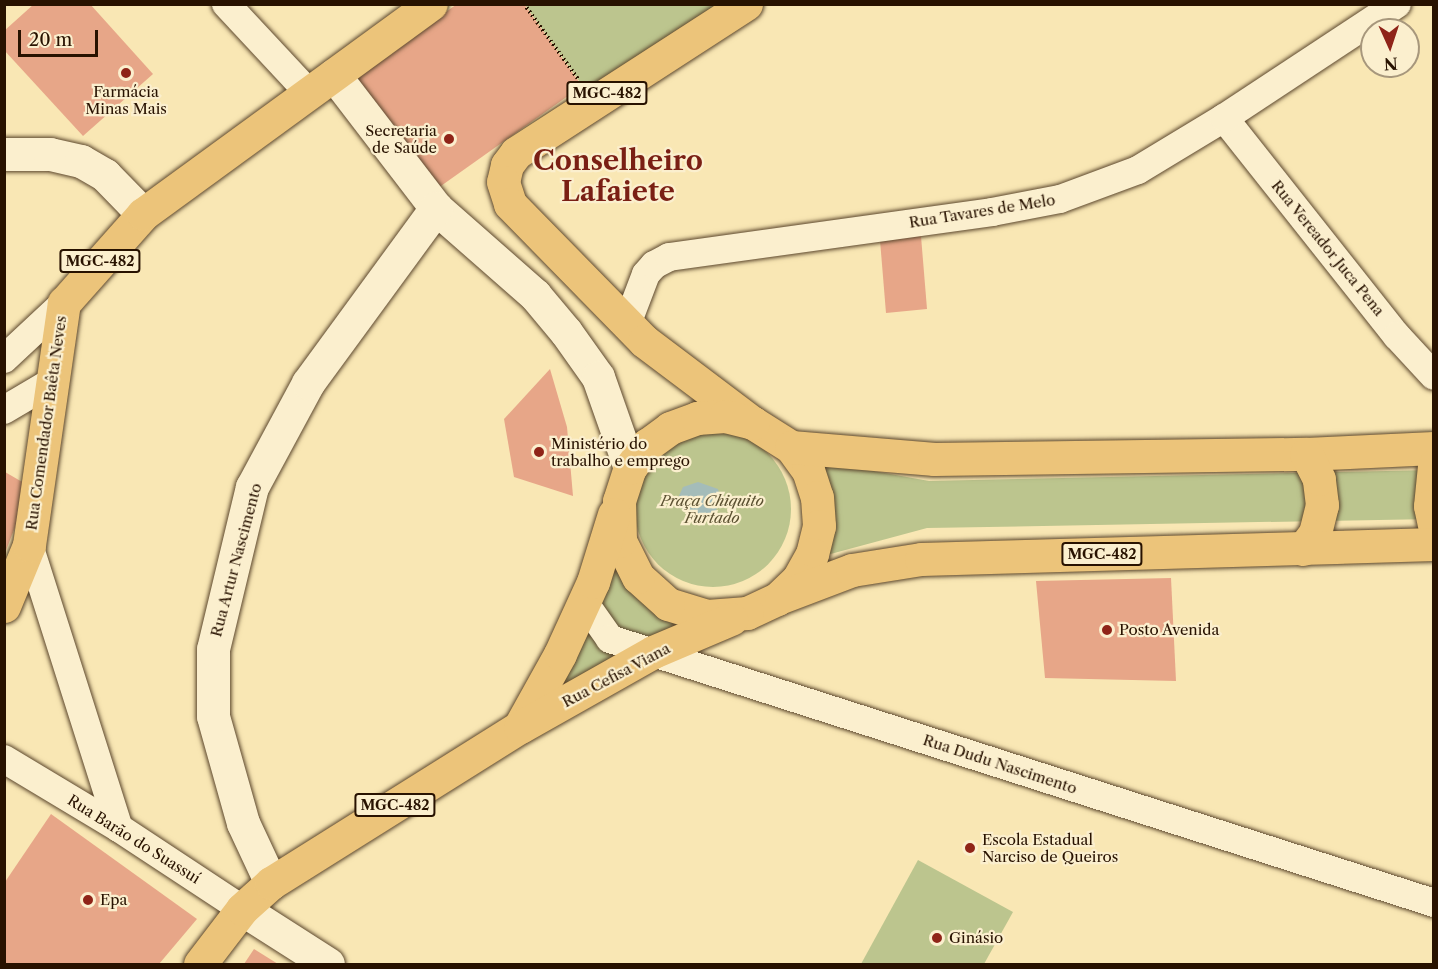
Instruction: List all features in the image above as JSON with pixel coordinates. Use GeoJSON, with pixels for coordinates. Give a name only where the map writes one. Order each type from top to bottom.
{"type":"FeatureCollection","features":[{"type":"Feature","properties":{"kind":"highway","name":"MGC-482"},"geometry":{"type":"LineString","coordinates":[[322,84],[431,4]]}},
{"type":"Feature","properties":{"kind":"highway","name":"MGC-482"},"geometry":{"type":"LineString","coordinates":[[746,4],[516,153],[507,165],[503,182],[510,204],[644,341],[753,423],[791,447],[808,470],[818,497],[819,526],[812,554],[798,579],[777,599]]}},
{"type":"Feature","properties":{"kind":"highway","name":"Rua Comendador Baêta Neves"},"geometry":{"type":"LineString","coordinates":[[4,606],[28,545],[63,303],[143,214],[322,84]]}},
{"type":"Feature","properties":{"kind":"highway","name":"MGC-482"},"geometry":{"type":"LineString","coordinates":[[753,423],[725,417],[697,418],[679,425],[647,446],[630,468],[619,501],[620,541],[638,578],[668,604],[707,616],[747,613],[852,570],[921,559],[1434,544]]}},
{"type":"Feature","properties":{"kind":"highway","name":"MGC-482"},"geometry":{"type":"LineString","coordinates":[[791,447],[934,459],[1306,454],[1434,448]]}},
{"type":"Feature","properties":{"kind":"highway"},"geometry":{"type":"LineString","coordinates":[[1303,549],[1315,533],[1322,505],[1319,479],[1306,454]]}},
{"type":"Feature","properties":{"kind":"highway"},"geometry":{"type":"LineString","coordinates":[[1434,466],[1430,496],[1434,525]]}},
{"type":"Feature","properties":{"kind":"highway","name":"Rua Cefisa Viana"},"geometry":{"type":"LineString","coordinates":[[520,727],[560,654],[593,582],[619,501]]}},
{"type":"Feature","properties":{"kind":"highway","name":"Rua Cefisa Viana"},"geometry":{"type":"LineString","coordinates":[[200,964],[258,902],[520,727],[653,652],[747,613]]}},
{"type":"Feature","properties":{"kind":"street"},"geometry":{"type":"LineString","coordinates":[[226,4],[322,84],[436,208],[535,295],[566,332],[598,377],[630,468]]}},
{"type":"Feature","properties":{"kind":"street","name":"Rua Tavares de Melo"},"geometry":{"type":"LineString","coordinates":[[627,324],[646,274],[654,265],[669,257],[992,212],[1060,199],[1138,170],[1224,118],[1397,4]]}},
{"type":"Feature","properties":{"kind":"street","name":"Rua Vereador Juca Pena"},"geometry":{"type":"LineString","coordinates":[[1224,118],[1397,336],[1434,376]]}},
{"type":"Feature","properties":{"kind":"street"},"geometry":{"type":"LineString","coordinates":[[4,154],[50,154],[81,161],[105,174],[143,214]]}},
{"type":"Feature","properties":{"kind":"street","name":"Rua Artur Nascimento"},"geometry":{"type":"LineString","coordinates":[[258,902],[243,823],[213,716],[213,649],[252,487],[308,383],[436,208]]}},
{"type":"Feature","properties":{"kind":"street"},"geometry":{"type":"LineString","coordinates":[[4,359],[63,303]]}},
{"type":"Feature","properties":{"kind":"street"},"geometry":{"type":"LineString","coordinates":[[4,410],[53,381]]}},
{"type":"Feature","properties":{"kind":"street"},"geometry":{"type":"LineString","coordinates":[[28,545],[119,828]]}},
{"type":"Feature","properties":{"kind":"street","name":"Rua Dudu Nascimento"},"geometry":{"type":"LineString","coordinates":[[584,602],[610,639],[1434,903]]}},
{"type":"Feature","properties":{"kind":"street","name":"Rua Barão do Suassuí"},"geometry":{"type":"LineString","coordinates":[[4,759],[119,828],[258,902],[328,964]]}},
{"type":"Feature","properties":{"kind":"path"},"geometry":{"type":"LineString","coordinates":[[524,4],[595,101]]}},
{"type":"Feature","properties":{"kind":"green space"},"geometry":{"type":"Polygon","coordinates":[[[525,5],[730,5],[599,109],[525,5]]]}},
{"type":"Feature","properties":{"kind":"green space","name":"Praça Chiquito Furtado"},"geometry":{"type":"Polygon","coordinates":[[[713,431],[728,432],[743,437],[768,454],[785,479],[790,494],[790,524],[785,539],[768,564],[743,581],[728,586],[713,587],[698,586],[683,581],[658,564],[641,539],[636,524],[635,509],[636,494],[641,479],[658,454],[683,437],[698,432],[713,431]]]}},
{"type":"Feature","properties":{"kind":"green space"},"geometry":{"type":"Polygon","coordinates":[[[807,459],[929,481],[1433,470],[1433,519],[927,528],[812,559],[807,459]]]}},
{"type":"Feature","properties":{"kind":"green space"},"geometry":{"type":"Polygon","coordinates":[[[617,542],[690,617],[531,712],[602,603],[617,542]]]}},
{"type":"Feature","properties":{"kind":"green space","name":"Ginásio"},"geometry":{"type":"Polygon","coordinates":[[[918,860],[1013,912],[984,964],[861,964],[918,860]]]}},
{"type":"Feature","properties":{"kind":"water"},"geometry":{"type":"Polygon","coordinates":[[[698,482],[718,489],[721,500],[715,512],[698,517],[683,511],[678,498],[683,487],[698,482]]]}},
{"type":"Feature","properties":{"kind":"building"},"geometry":{"type":"Polygon","coordinates":[[[34,4],[90,4],[153,74],[83,136],[4,50],[4,31],[34,4]]]}},
{"type":"Feature","properties":{"kind":"building","name":"Secretaria de Saúde"},"geometry":{"type":"Polygon","coordinates":[[[457,4],[524,4],[582,86],[431,193],[350,81],[457,4]]]}},
{"type":"Feature","properties":{"kind":"building"},"geometry":{"type":"Polygon","coordinates":[[[920,224],[927,309],[886,313],[879,228],[920,224]]]}},
{"type":"Feature","properties":{"kind":"building","name":"Ministério do trabalho e emprego"},"geometry":{"type":"Polygon","coordinates":[[[550,369],[567,427],[573,496],[514,477],[504,419],[550,369]]]}},
{"type":"Feature","properties":{"kind":"building"},"geometry":{"type":"Polygon","coordinates":[[[5,472],[24,483],[17,522],[5,553],[5,472]]]}},
{"type":"Feature","properties":{"kind":"building","name":"Posto Avenida"},"geometry":{"type":"Polygon","coordinates":[[[1171,578],[1176,681],[1045,678],[1036,581],[1171,578]]]}},
{"type":"Feature","properties":{"kind":"building","name":"Epa"},"geometry":{"type":"Polygon","coordinates":[[[51,814],[197,919],[159,964],[5,964],[5,882],[51,814]]]}},
{"type":"Feature","properties":{"kind":"building"},"geometry":{"type":"Polygon","coordinates":[[[254,949],[278,964],[244,964],[254,949]]]}},
{"type":"Feature","properties":{"kind":"place","name":"Farmácia Minas Mais"},"geometry":{"type":"Point","coordinates":[126,73]}},
{"type":"Feature","properties":{"kind":"place","name":"Secretaria de Saúde"},"geometry":{"type":"Point","coordinates":[449,139]}},
{"type":"Feature","properties":{"kind":"place","name":"Ministério do trabalho e emprego"},"geometry":{"type":"Point","coordinates":[539,452]}},
{"type":"Feature","properties":{"kind":"place","name":"Posto Avenida"},"geometry":{"type":"Point","coordinates":[1107,630]}},
{"type":"Feature","properties":{"kind":"place","name":"Escola Estadual Narciso de Queiros"},"geometry":{"type":"Point","coordinates":[970,848]}},
{"type":"Feature","properties":{"kind":"place","name":"Epa"},"geometry":{"type":"Point","coordinates":[88,900]}},
{"type":"Feature","properties":{"kind":"place","name":"Ginásio"},"geometry":{"type":"Point","coordinates":[937,938]}},
{"type":"Feature","properties":{"kind":"district","name":"Conselheiro Lafaiete"},"geometry":{"type":"Point","coordinates":[618,176]}}]}
